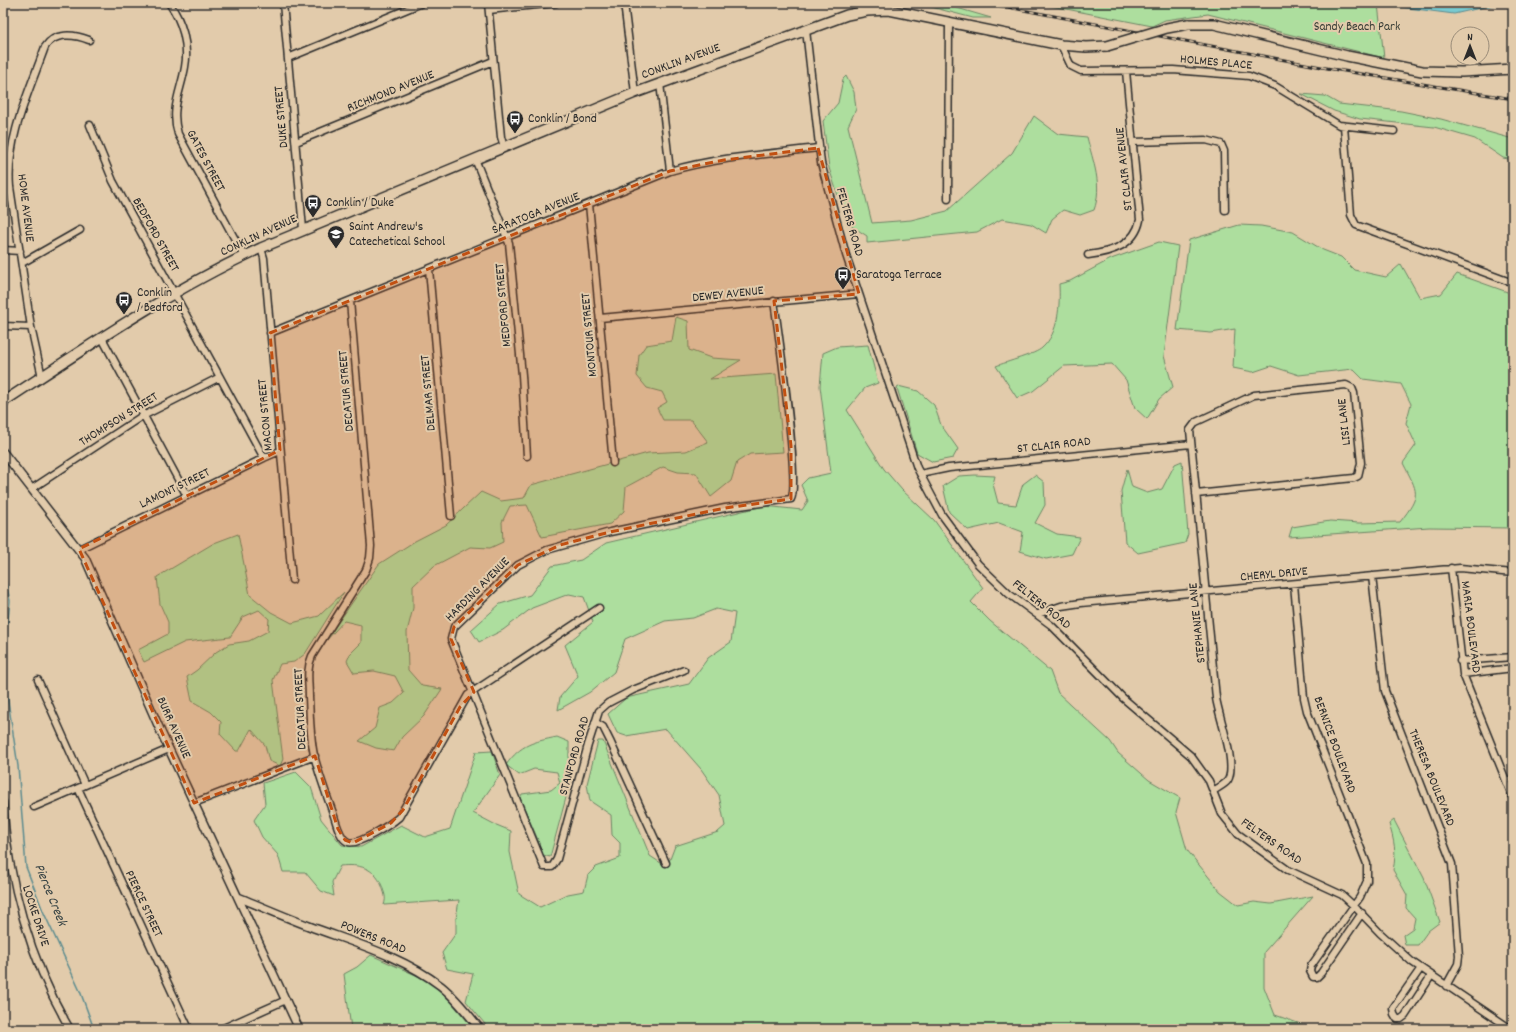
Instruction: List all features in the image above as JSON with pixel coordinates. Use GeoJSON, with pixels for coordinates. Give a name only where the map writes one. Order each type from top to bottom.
{"type":"FeatureCollection","features":[{"type":"Feature","properties":{"kind":"main road","name":"CONKLIN AVENUE"},"geometry":{"type":"LineString","coordinates":[[3,402],[174,293],[261,248],[303,229],[635,93],[847,16],[876,10],[912,13],[1061,45],[1086,47],[1107,46],[1167,28],[1188,24],[1214,24],[1347,56],[1422,71],[1462,72],[1513,69]]}},
{"type":"Feature","properties":{"kind":"street","name":"GATES STREET"},"geometry":{"type":"LineString","coordinates":[[169,3],[179,19],[184,38],[186,56],[185,67],[174,104],[175,125],[178,134],[244,256]]}},
{"type":"Feature","properties":{"kind":"street","name":"DUKE STREET"},"geometry":{"type":"LineString","coordinates":[[283,3],[303,229]]}},
{"type":"Feature","properties":{"kind":"street"},"geometry":{"type":"LineString","coordinates":[[288,58],[422,3]]}},
{"type":"Feature","properties":{"kind":"street"},"geometry":{"type":"LineString","coordinates":[[488,3],[501,137],[504,147]]}},
{"type":"Feature","properties":{"kind":"street"},"geometry":{"type":"LineString","coordinates":[[489,10],[556,3]]}},
{"type":"Feature","properties":{"kind":"street"},"geometry":{"type":"LineString","coordinates":[[624,3],[635,93]]}},
{"type":"Feature","properties":{"kind":"street"},"geometry":{"type":"LineString","coordinates":[[948,199],[949,21]]}},
{"type":"Feature","properties":{"kind":"street","name":"FELTERS ROAD"},"geometry":{"type":"LineString","coordinates":[[806,30],[818,148],[846,255],[920,474],[942,515],[978,564],[1009,594],[1038,614],[1123,698],[1192,756],[1204,772],[1222,814],[1238,834],[1288,870],[1342,896],[1354,905],[1380,933],[1431,976],[1511,1029]]}},
{"type":"Feature","properties":{"kind":"street","name":"HOME AVENUE"},"geometry":{"type":"LineString","coordinates":[[42,377],[31,326],[6,163],[19,118],[44,47],[49,40],[59,36],[74,36],[89,40]]}},
{"type":"Feature","properties":{"kind":"street","name":"HOLMES PLACE"},"geometry":{"type":"LineString","coordinates":[[1061,45],[1071,66],[1080,71],[1173,70],[1249,76],[1276,86],[1344,126],[1394,131]]}},
{"type":"Feature","properties":{"kind":"street","name":"RICHMOND AVENUE"},"geometry":{"type":"LineString","coordinates":[[296,142],[493,61]]}},
{"type":"Feature","properties":{"kind":"street","name":"ST CLAIR AVENUE"},"geometry":{"type":"LineString","coordinates":[[1088,255],[1098,254],[1125,244],[1138,231],[1141,211],[1126,71]]}},
{"type":"Feature","properties":{"kind":"street"},"geometry":{"type":"LineString","coordinates":[[660,84],[670,171]]}},
{"type":"Feature","properties":{"kind":"street","name":"BEDFORD STREET"},"geometry":{"type":"LineString","coordinates":[[90,125],[111,177],[264,458]]}},
{"type":"Feature","properties":{"kind":"street"},"geometry":{"type":"LineString","coordinates":[[1344,126],[1352,215],[1355,223],[1364,230],[1513,283]]}},
{"type":"Feature","properties":{"kind":"street"},"geometry":{"type":"LineString","coordinates":[[1133,142],[1206,140],[1220,144],[1224,151],[1225,210]]}},
{"type":"Feature","properties":{"kind":"street","name":"SARATOGA AVENUE"},"geometry":{"type":"LineString","coordinates":[[270,333],[670,171],[689,165],[818,148]]}},
{"type":"Feature","properties":{"kind":"street","name":"MEDFORD STREET"},"geometry":{"type":"LineString","coordinates":[[475,159],[508,237],[522,375],[527,456]]}},
{"type":"Feature","properties":{"kind":"street","name":"MONTOUR STREET"},"geometry":{"type":"LineString","coordinates":[[589,204],[613,463]]}},
{"type":"Feature","properties":{"kind":"street"},"geometry":{"type":"LineString","coordinates":[[22,263],[80,230]]}},
{"type":"Feature","properties":{"kind":"street","name":"MACON STREET"},"geometry":{"type":"LineString","coordinates":[[261,248],[264,258],[292,580]]}},
{"type":"Feature","properties":{"kind":"street"},"geometry":{"type":"LineString","coordinates":[[3,250],[20,251]]}},
{"type":"Feature","properties":{"kind":"street","name":"DELMAR STREET"},"geometry":{"type":"LineString","coordinates":[[429,269],[452,516]]}},
{"type":"Feature","properties":{"kind":"street","name":"DEWEY AVENUE"},"geometry":{"type":"LineString","coordinates":[[600,318],[859,294]]}},
{"type":"Feature","properties":{"kind":"street","name":"DECATUR STREET"},"geometry":{"type":"LineString","coordinates":[[350,301],[370,538],[370,558],[366,570],[309,664],[312,738],[315,756],[342,836],[349,842],[357,842],[391,824],[399,817],[460,707],[468,696],[599,608]]}},
{"type":"Feature","properties":{"kind":"street","name":"HARDING AVENUE"},"geometry":{"type":"LineString","coordinates":[[546,869],[541,864],[474,692],[451,639],[451,634],[458,622],[518,565],[560,545],[610,532],[725,508],[791,499],[793,490],[791,446],[774,302]]}},
{"type":"Feature","properties":{"kind":"street"},"geometry":{"type":"LineString","coordinates":[[3,326],[31,326]]}},
{"type":"Feature","properties":{"kind":"street"},"geometry":{"type":"LineString","coordinates":[[102,338],[187,496]]}},
{"type":"Feature","properties":{"kind":"street","name":"THOMPSON STREET"},"geometry":{"type":"LineString","coordinates":[[32,488],[143,416],[220,377]]}},
{"type":"Feature","properties":{"kind":"street","name":"LISI LANE"},"geometry":{"type":"LineString","coordinates":[[1191,444],[1190,430],[1196,422],[1254,395],[1346,385],[1352,388],[1354,393],[1361,463],[1358,476],[1354,478],[1196,494]]}},
{"type":"Feature","properties":{"kind":"street","name":"ST CLAIR ROAD"},"geometry":{"type":"LineString","coordinates":[[920,474],[956,467],[1191,444]]}},
{"type":"Feature","properties":{"kind":"street","name":"STEPHANIE LANE"},"geometry":{"type":"LineString","coordinates":[[1191,444],[1218,715],[1227,742],[1230,764],[1228,780],[1213,791]]}},
{"type":"Feature","properties":{"kind":"street","name":"LAMONT STREET"},"geometry":{"type":"LineString","coordinates":[[79,549],[280,451]]}},
{"type":"Feature","properties":{"kind":"street","name":"BURR AVENUE"},"geometry":{"type":"LineString","coordinates":[[3,452],[79,549],[99,587],[169,749],[299,1029]]}},
{"type":"Feature","properties":{"kind":"street","name":"CHERYL DRIVE"},"geometry":{"type":"LineString","coordinates":[[1038,614],[1049,609],[1068,605],[1452,568],[1484,569],[1513,573]]}},
{"type":"Feature","properties":{"kind":"street","name":"MARIA BOULEVARD"},"geometry":{"type":"LineString","coordinates":[[1452,568],[1460,660],[1463,674],[1513,798]]}},
{"type":"Feature","properties":{"kind":"street","name":"THERESA BOULEVARD"},"geometry":{"type":"LineString","coordinates":[[1372,576],[1385,691],[1452,864],[1460,956],[1458,964],[1446,986]]}},
{"type":"Feature","properties":{"kind":"street","name":"BERNICE BOULEVARD"},"geometry":{"type":"LineString","coordinates":[[1294,584],[1304,698],[1307,711],[1367,864],[1367,881],[1354,905],[1311,966],[1310,971],[1313,977],[1317,977],[1321,973],[1362,913]]}},
{"type":"Feature","properties":{"kind":"street"},"geometry":{"type":"LineString","coordinates":[[1460,660],[1513,657]]}},
{"type":"Feature","properties":{"kind":"street"},"geometry":{"type":"LineString","coordinates":[[1463,674],[1513,668]]}},
{"type":"Feature","properties":{"kind":"street","name":"STANFORD ROAD"},"geometry":{"type":"LineString","coordinates":[[546,869],[552,867],[557,859],[595,722],[600,711],[608,703],[633,690],[684,670]]}},
{"type":"Feature","properties":{"kind":"street"},"geometry":{"type":"LineString","coordinates":[[38,680],[85,785]]}},
{"type":"Feature","properties":{"kind":"street"},"geometry":{"type":"LineString","coordinates":[[595,722],[603,727],[666,863]]}},
{"type":"Feature","properties":{"kind":"street"},"geometry":{"type":"LineString","coordinates":[[34,807],[169,749]]}},
{"type":"Feature","properties":{"kind":"street"},"geometry":{"type":"LineString","coordinates":[[194,803],[315,756]]}},
{"type":"Feature","properties":{"kind":"street","name":"PIERCE STREET"},"geometry":{"type":"LineString","coordinates":[[78,788],[189,1029]]}},
{"type":"Feature","properties":{"kind":"street","name":"LOCKE DRIVE"},"geometry":{"type":"LineString","coordinates":[[3,802],[11,873],[18,902],[55,1004],[70,1029]]}},
{"type":"Feature","properties":{"kind":"street","name":"POWERS ROAD"},"geometry":{"type":"LineString","coordinates":[[238,897],[372,949],[420,972],[452,995],[480,1029]]}},
{"type":"Feature","properties":{"kind":"street"},"geometry":{"type":"LineString","coordinates":[[1421,968],[1393,1008],[1397,1019],[1401,1019],[1405,1016],[1431,976]]}},
{"type":"Feature","properties":{"kind":"street"},"geometry":{"type":"LineString","coordinates":[[221,1029],[286,1000]]}},
{"type":"Feature","properties":{"kind":"highlighted area"},"geometry":{"type":"Polygon","coordinates":[[[818,148],[859,294],[774,301],[791,446],[791,499],[725,508],[610,532],[560,545],[518,565],[454,627],[451,639],[474,692],[460,707],[403,810],[391,823],[353,843],[345,840],[338,829],[315,756],[194,803],[79,549],[280,450],[270,333],[670,171],[724,160],[818,148]]]}},
{"type":"Feature","properties":{"kind":"green space"},"geometry":{"type":"Polygon","coordinates":[[[916,3],[940,3],[991,18],[973,18],[916,3]]]}},
{"type":"Feature","properties":{"kind":"green space","name":"Sandy Beach Park"},"geometry":{"type":"Polygon","coordinates":[[[1036,3],[1378,4],[1384,58],[1208,14],[1165,20],[1152,26],[1036,3]]]}},
{"type":"Feature","properties":{"kind":"green space"},"geometry":{"type":"Polygon","coordinates":[[[846,76],[854,92],[856,109],[848,126],[872,223],[911,220],[947,211],[1012,153],[1034,116],[1058,134],[1087,137],[1096,174],[1098,192],[1094,210],[1080,215],[1063,210],[1052,219],[1046,233],[1031,224],[1002,219],[977,232],[867,243],[867,236],[847,223],[829,168],[823,121],[838,103],[843,79],[846,76]]]}},
{"type":"Feature","properties":{"kind":"green space"},"geometry":{"type":"Polygon","coordinates":[[[1301,94],[1325,96],[1339,104],[1401,111],[1441,119],[1513,139],[1513,160],[1503,158],[1475,139],[1434,127],[1360,119],[1334,111],[1301,94]]]}},
{"type":"Feature","properties":{"kind":"green space"},"geometry":{"type":"Polygon","coordinates":[[[1239,225],[1261,226],[1293,232],[1323,250],[1341,257],[1354,270],[1386,277],[1401,264],[1420,298],[1441,294],[1457,274],[1513,294],[1513,528],[1429,527],[1289,537],[1292,527],[1330,521],[1359,523],[1400,522],[1415,499],[1412,481],[1403,463],[1416,445],[1406,423],[1411,404],[1401,384],[1363,379],[1353,369],[1299,375],[1271,366],[1253,372],[1233,368],[1235,329],[1211,333],[1177,330],[1189,240],[1239,225]]]}},
{"type":"Feature","properties":{"kind":"green space"},"geometry":{"type":"Polygon","coordinates":[[[1159,242],[1178,246],[1164,356],[1173,387],[1159,399],[1147,419],[1135,408],[1126,380],[1112,364],[1064,366],[1033,391],[1017,398],[996,366],[1034,353],[1048,342],[1055,327],[1059,310],[1059,284],[1070,281],[1111,259],[1159,242]]]}},
{"type":"Feature","properties":{"kind":"green space"},"geometry":{"type":"Polygon","coordinates":[[[676,317],[688,321],[689,350],[711,358],[741,360],[710,379],[776,374],[783,452],[750,454],[737,462],[731,481],[711,497],[696,473],[678,472],[663,467],[626,487],[624,511],[610,524],[542,537],[527,505],[510,506],[502,522],[503,542],[490,548],[470,547],[434,566],[413,586],[413,608],[407,632],[408,670],[422,686],[442,689],[424,716],[402,737],[394,751],[376,748],[359,741],[375,728],[380,708],[393,703],[404,693],[395,676],[374,671],[354,673],[347,661],[350,654],[361,643],[361,625],[344,621],[324,643],[379,564],[415,541],[446,525],[481,492],[501,501],[524,498],[531,485],[648,453],[686,451],[708,442],[691,420],[663,420],[657,408],[667,402],[662,392],[647,388],[637,376],[639,355],[646,345],[672,341],[676,317]]]}},
{"type":"Feature","properties":{"kind":"green space"},"geometry":{"type":"Polygon","coordinates":[[[868,345],[878,383],[865,388],[847,410],[884,469],[902,490],[934,520],[983,588],[971,602],[990,621],[1050,671],[1058,693],[1110,741],[1118,753],[1149,780],[1180,798],[1176,812],[1187,850],[1220,891],[1238,905],[1254,902],[1271,904],[1313,896],[1264,952],[1264,987],[1275,1015],[1315,1029],[489,1029],[466,1001],[473,974],[447,969],[442,953],[456,933],[456,919],[459,900],[384,905],[385,895],[379,880],[370,871],[360,866],[340,866],[332,882],[334,896],[321,891],[305,872],[283,872],[278,855],[262,837],[254,820],[265,804],[263,783],[296,772],[311,787],[321,819],[342,845],[361,847],[401,825],[425,837],[450,829],[476,752],[492,751],[500,775],[473,813],[511,831],[510,852],[519,894],[540,907],[568,894],[584,891],[588,875],[596,867],[620,858],[620,843],[612,835],[611,815],[590,801],[587,784],[598,741],[603,741],[650,856],[667,867],[675,846],[718,832],[725,826],[719,795],[701,769],[666,729],[626,736],[617,733],[608,714],[626,698],[689,684],[708,658],[731,642],[735,613],[716,609],[693,618],[665,621],[625,639],[614,672],[590,692],[558,710],[560,697],[578,676],[565,645],[593,622],[584,597],[569,594],[532,608],[503,630],[479,642],[471,630],[500,604],[530,595],[552,566],[581,560],[606,543],[764,506],[802,510],[808,501],[801,485],[808,478],[831,473],[820,386],[823,353],[837,347],[868,345]]]}},
{"type":"Feature","properties":{"kind":"green space"},"geometry":{"type":"Polygon","coordinates":[[[898,386],[918,391],[934,405],[941,425],[958,449],[953,458],[933,462],[917,453],[897,388],[898,386]]]}},
{"type":"Feature","properties":{"kind":"green space"},"geometry":{"type":"Polygon","coordinates":[[[1182,461],[1188,534],[1185,543],[1138,553],[1125,542],[1121,491],[1127,469],[1132,487],[1147,493],[1162,489],[1175,464],[1182,461]]]}},
{"type":"Feature","properties":{"kind":"green space"},"geometry":{"type":"Polygon","coordinates":[[[1035,475],[1044,482],[1045,505],[1035,523],[1057,534],[1080,537],[1072,554],[1046,559],[1020,551],[1023,532],[999,523],[968,530],[949,512],[943,486],[959,476],[995,476],[993,484],[998,503],[1016,505],[1023,484],[1035,475]]]}},
{"type":"Feature","properties":{"kind":"green space"},"geometry":{"type":"Polygon","coordinates":[[[238,534],[250,595],[271,612],[292,623],[319,616],[344,592],[305,654],[294,662],[280,664],[273,680],[283,759],[280,766],[269,761],[265,745],[251,729],[239,751],[236,751],[220,734],[221,722],[211,712],[192,701],[187,677],[197,670],[216,652],[229,644],[249,641],[268,631],[269,619],[259,610],[243,617],[230,637],[185,642],[144,662],[138,650],[168,634],[168,622],[160,604],[157,577],[214,543],[238,534]]]}},
{"type":"Feature","properties":{"kind":"green space"},"geometry":{"type":"Polygon","coordinates":[[[557,737],[569,742],[569,770],[571,779],[550,857],[543,855],[520,798],[522,794],[551,790],[560,783],[557,772],[534,769],[519,775],[506,765],[522,748],[557,737]]]}},
{"type":"Feature","properties":{"kind":"green space"},"geometry":{"type":"Polygon","coordinates":[[[1394,820],[1424,878],[1440,922],[1428,931],[1418,945],[1405,945],[1403,935],[1413,928],[1415,918],[1406,908],[1407,895],[1393,870],[1395,858],[1389,824],[1394,820]]]}},
{"type":"Feature","properties":{"kind":"green space"},"geometry":{"type":"Polygon","coordinates":[[[371,955],[429,981],[451,1002],[474,1029],[351,1029],[344,974],[357,967],[371,955]]]}},
{"type":"Feature","properties":{"kind":"water"},"geometry":{"type":"Polygon","coordinates":[[[1369,3],[1502,3],[1454,14],[1369,3]]]}},
{"type":"Feature","properties":{"kind":"waterway","name":"Pierce Creek"},"geometry":{"type":"LineString","coordinates":[[3,570],[10,601],[7,628],[6,688],[18,766],[26,867],[43,911],[80,991],[94,1029]]}},
{"type":"Feature","properties":{"kind":"railway"},"geometry":{"type":"LineString","coordinates":[[986,3],[1332,69],[1513,99]]}},
{"type":"Feature","properties":{"kind":"place","name":"Conklin / Bond"},"geometry":{"type":"Point","coordinates":[515,134]}},
{"type":"Feature","properties":{"kind":"place","name":"Conklin / Duke"},"geometry":{"type":"Point","coordinates":[313,218]}},
{"type":"Feature","properties":{"kind":"place","name":"Saint Andrew's Catechetical School"},"geometry":{"type":"Point","coordinates":[336,249]}},
{"type":"Feature","properties":{"kind":"place","name":"Saratoga Terrace"},"geometry":{"type":"Point","coordinates":[843,290]}},
{"type":"Feature","properties":{"kind":"place","name":"Conklin / Bedford"},"geometry":{"type":"Point","coordinates":[124,315]}}]}
